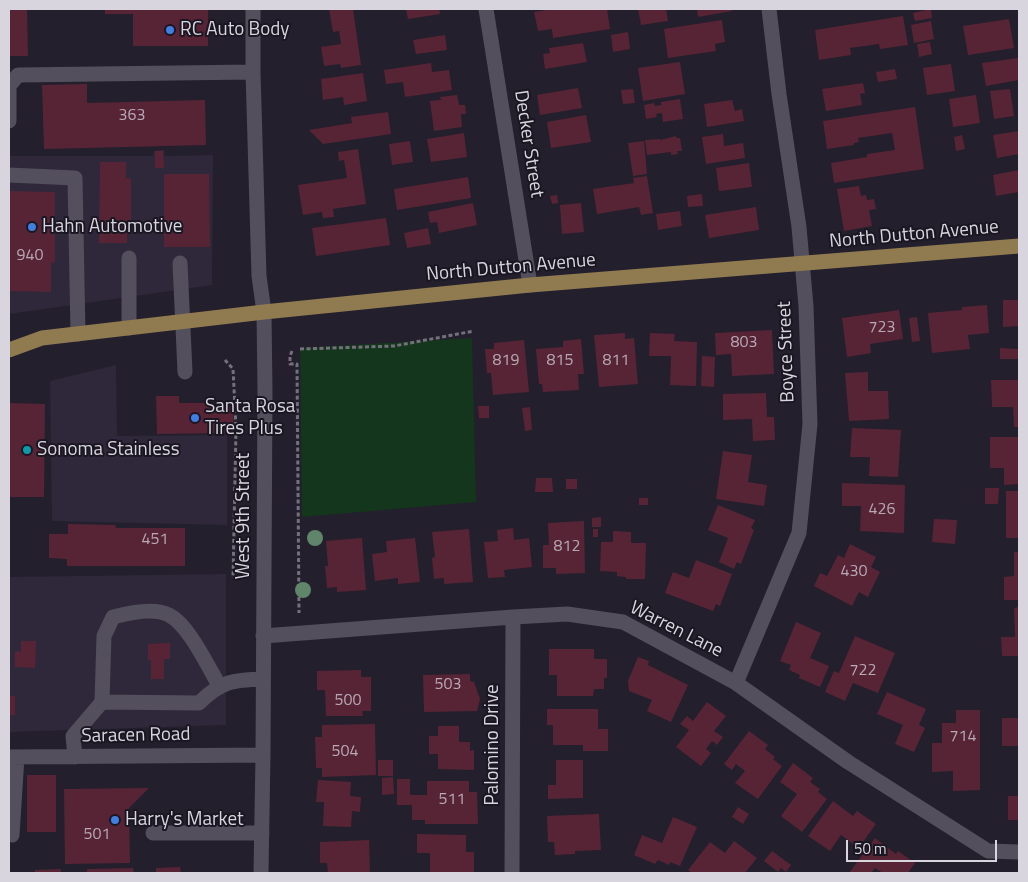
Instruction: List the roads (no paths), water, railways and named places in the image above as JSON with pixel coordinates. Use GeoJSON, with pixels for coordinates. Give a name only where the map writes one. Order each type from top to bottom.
{"type":"FeatureCollection","features":[{"type":"Feature","properties":{"kind":"main road","name":"North Dutton Avenue"},"geometry":{"type":"LineString","coordinates":[[9,350],[42,338],[264,312],[530,285],[1019,246]]}},
{"type":"Feature","properties":{"kind":"street","name":"West 9th Street"},"geometry":{"type":"LineString","coordinates":[[253,9],[253,72],[260,276],[264,312],[261,873]]}},
{"type":"Feature","properties":{"kind":"street","name":"Decker Street"},"geometry":{"type":"LineString","coordinates":[[486,9],[530,285]]}},
{"type":"Feature","properties":{"kind":"street","name":"Boyce Street"},"geometry":{"type":"LineString","coordinates":[[736,683],[798,533],[810,424],[806,306],[799,227],[769,9]]}},
{"type":"Feature","properties":{"kind":"street"},"geometry":{"type":"LineString","coordinates":[[9,121],[9,86],[18,75],[253,72]]}},
{"type":"Feature","properties":{"kind":"street"},"geometry":{"type":"LineString","coordinates":[[9,176],[75,178],[78,334]]}},
{"type":"Feature","properties":{"kind":"street"},"geometry":{"type":"LineString","coordinates":[[129,258],[129,328]]}},
{"type":"Feature","properties":{"kind":"street"},"geometry":{"type":"LineString","coordinates":[[180,263],[185,372]]}},
{"type":"Feature","properties":{"kind":"street"},"geometry":{"type":"LineString","coordinates":[[75,757],[73,736],[102,702],[104,636],[113,617],[150,611],[168,614],[184,626],[220,687]]}},
{"type":"Feature","properties":{"kind":"street","name":"Warren Lane"},"geometry":{"type":"LineString","coordinates":[[263,636],[513,616],[567,614],[623,622],[736,683],[848,762],[988,851],[1019,852]]}},
{"type":"Feature","properties":{"kind":"street","name":"Palomino Drive"},"geometry":{"type":"LineString","coordinates":[[512,873],[513,616]]}},
{"type":"Feature","properties":{"kind":"street"},"geometry":{"type":"LineString","coordinates":[[102,702],[198,703],[210,691],[234,680],[263,679]]}},
{"type":"Feature","properties":{"kind":"street","name":"Saracen Road"},"geometry":{"type":"LineString","coordinates":[[13,757],[263,755]]}},
{"type":"Feature","properties":{"kind":"street"},"geometry":{"type":"LineString","coordinates":[[12,834],[13,757]]}},
{"type":"Feature","properties":{"kind":"street"},"geometry":{"type":"LineString","coordinates":[[153,833],[262,833]]}},
{"type":"Feature","properties":{"kind":"place","name":"RC Auto Body"},"geometry":{"type":"Point","coordinates":[170,30]}},
{"type":"Feature","properties":{"kind":"place","name":"Hahn Automotive"},"geometry":{"type":"Point","coordinates":[32,227]}},
{"type":"Feature","properties":{"kind":"place","name":"Santa Rosa Tires Plus"},"geometry":{"type":"Point","coordinates":[195,418]}},
{"type":"Feature","properties":{"kind":"place","name":"Sonoma Stainless"},"geometry":{"type":"Point","coordinates":[27,450]}},
{"type":"Feature","properties":{"kind":"place","name":"Harry's Market"},"geometry":{"type":"Point","coordinates":[115,820]}}]}
